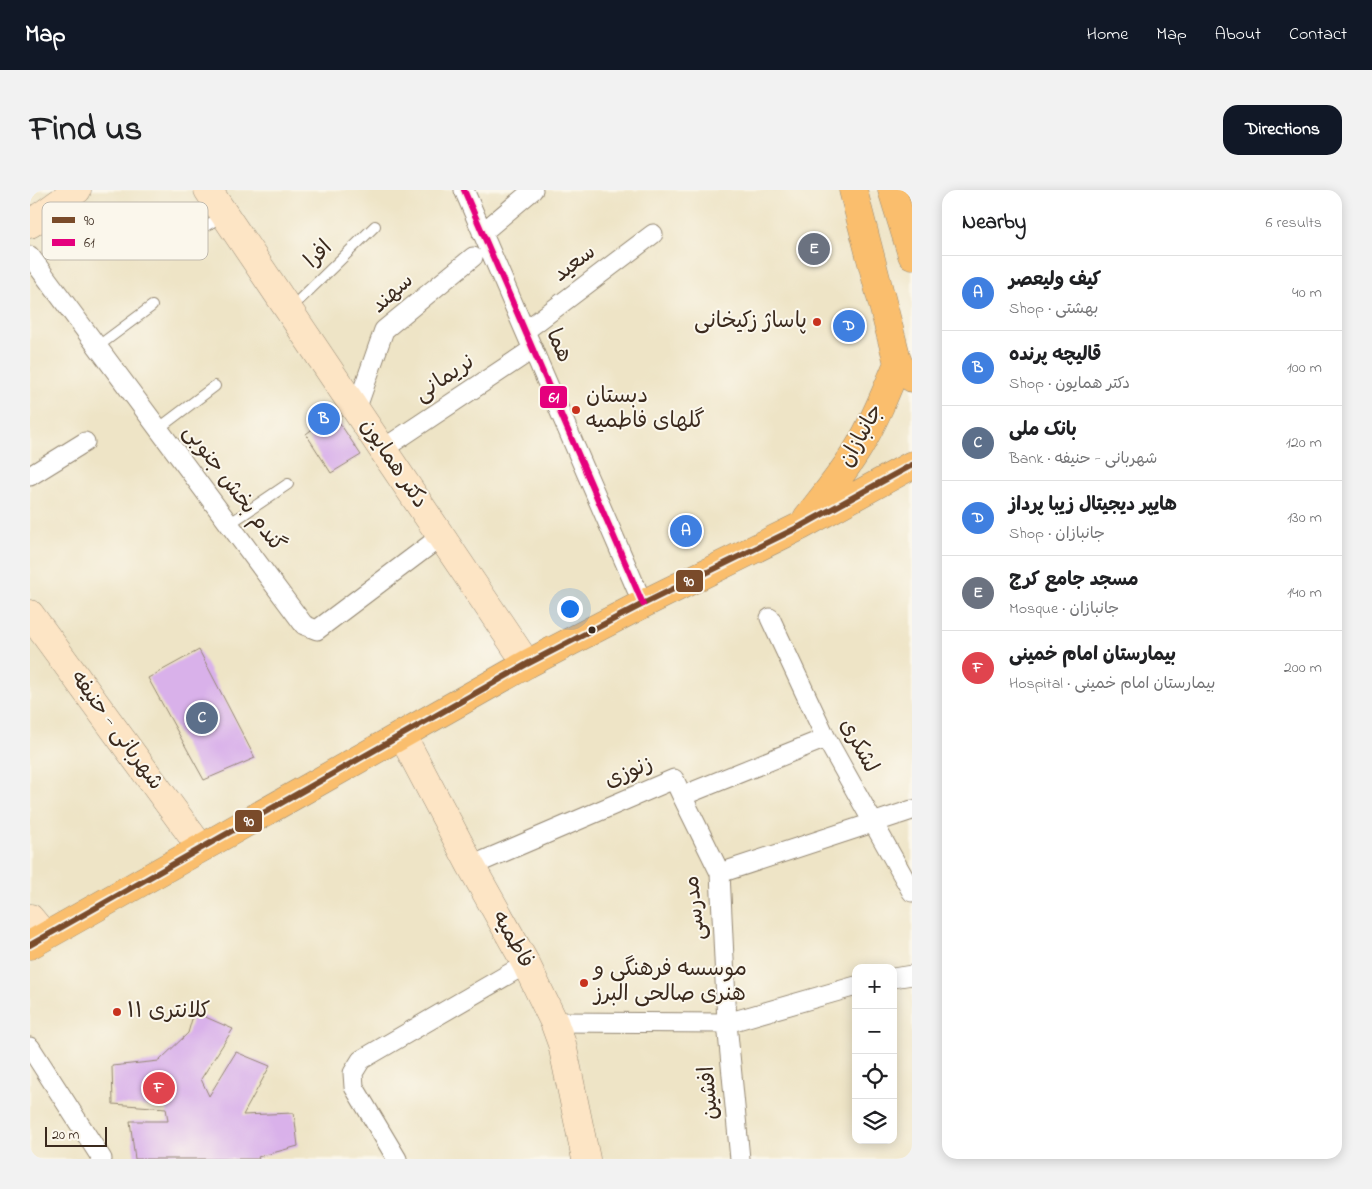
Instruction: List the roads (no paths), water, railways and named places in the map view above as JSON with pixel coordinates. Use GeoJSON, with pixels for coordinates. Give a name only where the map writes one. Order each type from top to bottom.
{"type":"FeatureCollection","features":[{"type":"Feature","properties":{"kind":"main road","name":"جانبازان"},"geometry":{"type":"LineString","coordinates":[[800,526],[837,479],[859,447],[881,405],[905,371],[853,190]]}},
{"type":"Feature","properties":{"kind":"main road"},"geometry":{"type":"LineString","coordinates":[[892,190],[912,255]]}},
{"type":"Feature","properties":{"kind":"main road"},"geometry":{"type":"LineString","coordinates":[[35,933],[201,848],[527,664],[800,526],[912,465]]}},
{"type":"Feature","properties":{"kind":"street"},"geometry":{"type":"LineString","coordinates":[[59,202],[77,190]]}},
{"type":"Feature","properties":{"kind":"street","name":"دکتر همایون"},"geometry":{"type":"LineString","coordinates":[[208,190],[527,664]]}},
{"type":"Feature","properties":{"kind":"street","name":"هما"},"geometry":{"type":"LineString","coordinates":[[464,190],[643,604]]}},
{"type":"Feature","properties":{"kind":"street"},"geometry":{"type":"LineString","coordinates":[[482,233],[533,190]]}},
{"type":"Feature","properties":{"kind":"street","name":"سعید"},"geometry":{"type":"LineString","coordinates":[[525,331],[653,234]]}},
{"type":"Feature","properties":{"kind":"street","name":"گندم بخش جنوبی"},"geometry":{"type":"LineString","coordinates":[[30,256],[304,625],[317,630],[431,544]]}},
{"type":"Feature","properties":{"kind":"street","name":"سهند"},"geometry":{"type":"LineString","coordinates":[[356,410],[384,330],[473,257]]}},
{"type":"Feature","properties":{"kind":"street","name":"نریمانی"},"geometry":{"type":"LineString","coordinates":[[383,449],[533,349]]}},
{"type":"Feature","properties":{"kind":"street"},"geometry":{"type":"LineString","coordinates":[[30,476],[84,442]]}},
{"type":"Feature","properties":{"kind":"street","name":"شهربانی - حنیفه"},"geometry":{"type":"LineString","coordinates":[[30,614],[201,848]]}},
{"type":"Feature","properties":{"kind":"street","name":"لشکری"},"geometry":{"type":"LineString","coordinates":[[770,618],[826,738],[912,892]]}},
{"type":"Feature","properties":{"kind":"street","name":"فاطمیه"},"geometry":{"type":"LineString","coordinates":[[402,735],[471,866],[526,964],[554,1022],[562,1044],[586,1159]]}},
{"type":"Feature","properties":{"kind":"street","name":"زنوزی"},"geometry":{"type":"LineString","coordinates":[[471,866],[674,779],[682,796],[826,738]]}},
{"type":"Feature","properties":{"kind":"street","name":"مدرسی"},"geometry":{"type":"LineString","coordinates":[[682,796],[720,873],[727,1023]]}},
{"type":"Feature","properties":{"kind":"street"},"geometry":{"type":"LineString","coordinates":[[720,873],[912,810]]}},
{"type":"Feature","properties":{"kind":"street"},"geometry":{"type":"LineString","coordinates":[[397,1159],[354,1087],[353,1074],[361,1060],[526,964]]}},
{"type":"Feature","properties":{"kind":"street"},"geometry":{"type":"LineString","coordinates":[[897,977],[912,975]]}},
{"type":"Feature","properties":{"kind":"street"},"geometry":{"type":"LineString","coordinates":[[554,1022],[727,1023],[852,987]]}},
{"type":"Feature","properties":{"kind":"street","name":"افشین"},"geometry":{"type":"LineString","coordinates":[[727,1023],[740,1159]]}},
{"type":"Feature","properties":{"kind":"street"},"geometry":{"type":"LineString","coordinates":[[30,1047],[102,1159]]}},
{"type":"Feature","properties":{"kind":"lane"},"geometry":{"type":"LineString","coordinates":[[208,224],[224,214]]}},
{"type":"Feature","properties":{"kind":"lane","name":"افرا"},"geometry":{"type":"LineString","coordinates":[[289,310],[375,226]]}},
{"type":"Feature","properties":{"kind":"lane"},"geometry":{"type":"LineString","coordinates":[[97,347],[152,306]]}},
{"type":"Feature","properties":{"kind":"lane"},"geometry":{"type":"LineString","coordinates":[[158,429],[215,386]]}},
{"type":"Feature","properties":{"kind":"lane"},"geometry":{"type":"LineString","coordinates":[[229,524],[288,484]]}},
{"type":"Feature","properties":{"kind":"place","name":"مسجد جامع کرج"},"geometry":{"type":"Point","coordinates":[814,249]}},
{"type":"Feature","properties":{"kind":"place","name":"پاساژ زکیخانی"},"geometry":{"type":"Point","coordinates":[817,322]}},
{"type":"Feature","properties":{"kind":"place","name":"هایپر دیجیتال زیبا پرداز"},"geometry":{"type":"Point","coordinates":[849,326]}},
{"type":"Feature","properties":{"kind":"place","name":"دبستان گلهای فاطمیه"},"geometry":{"type":"Point","coordinates":[576,410]}},
{"type":"Feature","properties":{"kind":"place","name":"قالیچه پرنده"},"geometry":{"type":"Point","coordinates":[324,419]}},
{"type":"Feature","properties":{"kind":"place","name":"کیف ولیعصر"},"geometry":{"type":"Point","coordinates":[686,531]}},
{"type":"Feature","properties":{"kind":"place","name":"بانک ملی"},"geometry":{"type":"Point","coordinates":[202,718]}},
{"type":"Feature","properties":{"kind":"place","name":"موسسه فرهنگی و هنری صالحی البرز"},"geometry":{"type":"Point","coordinates":[584,983]}},
{"type":"Feature","properties":{"kind":"place","name":"کلانتری ۱۱"},"geometry":{"type":"Point","coordinates":[117,1012]}},
{"type":"Feature","properties":{"kind":"place","name":"بیمارستان امام خمینی"},"geometry":{"type":"Point","coordinates":[159,1088]}}]}
